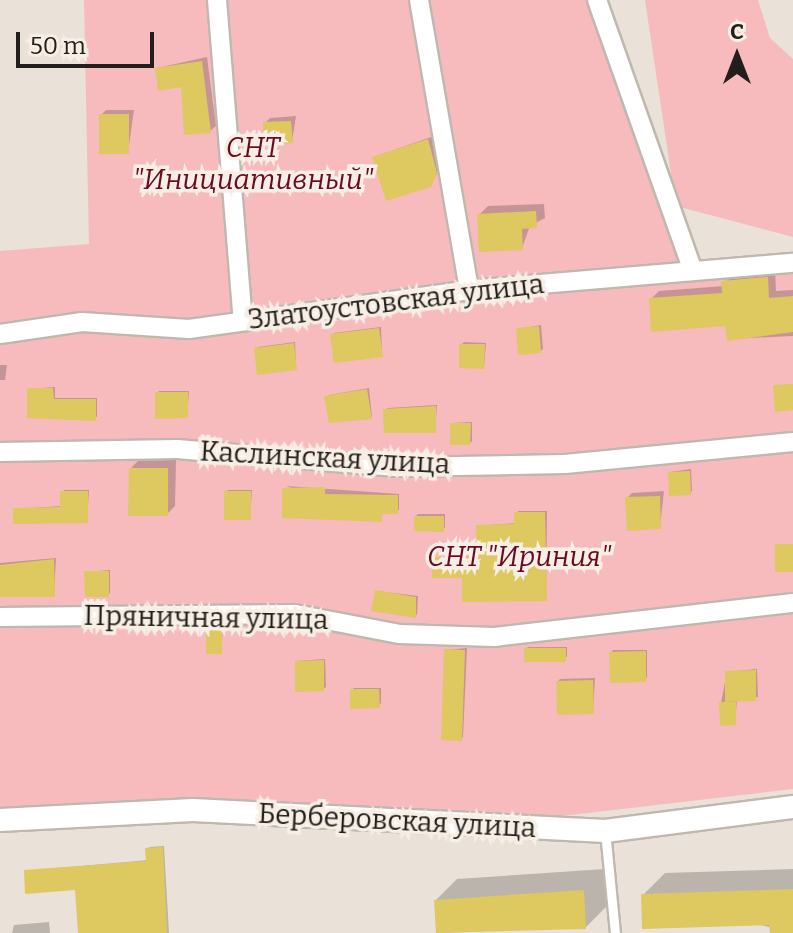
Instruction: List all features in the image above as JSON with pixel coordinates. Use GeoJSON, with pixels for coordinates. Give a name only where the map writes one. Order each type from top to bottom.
{"type":"FeatureCollection","features":[{"type":"Feature","properties":{"kind":"street"},"geometry":{"type":"LineString","coordinates":[[217,0],[243,321]]}},
{"type":"Feature","properties":{"kind":"street"},"geometry":{"type":"LineString","coordinates":[[419,0],[469,290]]}},
{"type":"Feature","properties":{"kind":"street"},"geometry":{"type":"LineString","coordinates":[[597,0],[692,269]]}},
{"type":"Feature","properties":{"kind":"street","name":"Златоустовская улица"},"geometry":{"type":"LineString","coordinates":[[0,334],[82,322],[189,329],[469,290],[692,269],[793,263]]}},
{"type":"Feature","properties":{"kind":"street","name":"Каслинская улица"},"geometry":{"type":"LineString","coordinates":[[0,452],[177,449],[397,467],[565,464],[793,442]]}},
{"type":"Feature","properties":{"kind":"street","name":"Пряничная улица"},"geometry":{"type":"LineString","coordinates":[[0,617],[295,614],[400,634],[494,637],[793,603]]}},
{"type":"Feature","properties":{"kind":"street","name":"Берберовская улица"},"geometry":{"type":"LineString","coordinates":[[0,820],[193,810],[605,831],[793,807]]}},
{"type":"Feature","properties":{"kind":"lane"},"geometry":{"type":"LineString","coordinates":[[605,831],[615,933]]}},
{"type":"Feature","properties":{"kind":"green space","name":"СНТ \"Ириния\""},"geometry":{"type":"Polygon","coordinates":[[[84,0],[604,0],[675,200],[645,0],[758,0],[770,38],[793,59],[793,237],[676,206],[699,273],[793,269],[793,789],[493,824],[364,807],[160,804],[0,813],[0,251],[89,244],[84,0]]]}},
{"type":"Feature","properties":{"kind":"building"},"geometry":{"type":"Polygon","coordinates":[[[202,61],[211,133],[184,135],[181,87],[158,91],[155,68],[202,61]]]}},
{"type":"Feature","properties":{"kind":"building"},"geometry":{"type":"Polygon","coordinates":[[[99,114],[129,114],[129,154],[99,154],[99,114]]]}},
{"type":"Feature","properties":{"kind":"building"},"geometry":{"type":"Polygon","coordinates":[[[291,121],[293,143],[264,145],[263,122],[291,121]]]}},
{"type":"Feature","properties":{"kind":"building"},"geometry":{"type":"Polygon","coordinates":[[[428,139],[437,173],[431,187],[386,201],[372,157],[428,139]]]}},
{"type":"Feature","properties":{"kind":"building"},"geometry":{"type":"Polygon","coordinates":[[[536,211],[537,228],[522,229],[523,250],[479,252],[477,214],[536,211]]]}},
{"type":"Feature","properties":{"kind":"building"},"geometry":{"type":"Polygon","coordinates":[[[768,277],[769,298],[793,296],[793,332],[727,341],[725,326],[651,332],[649,298],[722,293],[721,281],[768,277]]]}},
{"type":"Feature","properties":{"kind":"building"},"geometry":{"type":"Polygon","coordinates":[[[539,326],[541,353],[518,355],[516,328],[539,326]]]}},
{"type":"Feature","properties":{"kind":"building"},"geometry":{"type":"Polygon","coordinates":[[[379,328],[383,357],[334,363],[330,334],[379,328]]]}},
{"type":"Feature","properties":{"kind":"building"},"geometry":{"type":"Polygon","coordinates":[[[294,343],[297,370],[257,375],[254,348],[294,343]]]}},
{"type":"Feature","properties":{"kind":"building"},"geometry":{"type":"Polygon","coordinates":[[[459,344],[485,344],[484,369],[459,368],[459,344]]]}},
{"type":"Feature","properties":{"kind":"building"},"geometry":{"type":"Polygon","coordinates":[[[793,384],[793,410],[775,412],[773,385],[793,384]]]}},
{"type":"Feature","properties":{"kind":"building"},"geometry":{"type":"Polygon","coordinates":[[[27,388],[53,388],[54,399],[96,399],[96,421],[27,418],[27,388]]]}},
{"type":"Feature","properties":{"kind":"building"},"geometry":{"type":"Polygon","coordinates":[[[367,389],[372,419],[329,423],[324,396],[367,389]]]}},
{"type":"Feature","properties":{"kind":"building"},"geometry":{"type":"Polygon","coordinates":[[[155,392],[188,392],[188,418],[155,419],[155,392]]]}},
{"type":"Feature","properties":{"kind":"building"},"geometry":{"type":"Polygon","coordinates":[[[436,406],[436,433],[384,433],[383,409],[436,406]]]}},
{"type":"Feature","properties":{"kind":"building"},"geometry":{"type":"Polygon","coordinates":[[[450,423],[471,423],[470,445],[450,445],[450,423]]]}},
{"type":"Feature","properties":{"kind":"building"},"geometry":{"type":"Polygon","coordinates":[[[129,468],[168,468],[168,516],[128,516],[129,468]]]}},
{"type":"Feature","properties":{"kind":"building"},"geometry":{"type":"Polygon","coordinates":[[[690,471],[691,495],[669,496],[668,472],[690,471]]]}},
{"type":"Feature","properties":{"kind":"building"},"geometry":{"type":"Polygon","coordinates":[[[325,487],[325,494],[398,495],[398,514],[382,514],[382,522],[282,518],[282,488],[325,487]]]}},
{"type":"Feature","properties":{"kind":"building"},"geometry":{"type":"Polygon","coordinates":[[[60,491],[88,491],[88,523],[13,524],[13,508],[60,507],[60,491]]]}},
{"type":"Feature","properties":{"kind":"building"},"geometry":{"type":"Polygon","coordinates":[[[224,491],[251,491],[251,520],[224,520],[224,491]]]}},
{"type":"Feature","properties":{"kind":"building"},"geometry":{"type":"Polygon","coordinates":[[[660,496],[661,529],[627,531],[625,497],[660,496]]]}},
{"type":"Feature","properties":{"kind":"building"},"geometry":{"type":"Polygon","coordinates":[[[514,512],[545,512],[547,601],[462,602],[462,578],[432,578],[432,557],[477,557],[476,525],[514,524],[514,512]]]}},
{"type":"Feature","properties":{"kind":"building"},"geometry":{"type":"Polygon","coordinates":[[[414,516],[444,516],[444,532],[414,531],[414,516]]]}},
{"type":"Feature","properties":{"kind":"building"},"geometry":{"type":"Polygon","coordinates":[[[775,544],[793,544],[793,572],[775,572],[775,544]]]}},
{"type":"Feature","properties":{"kind":"building"},"geometry":{"type":"Polygon","coordinates":[[[54,559],[55,597],[0,597],[0,565],[54,559]]]}},
{"type":"Feature","properties":{"kind":"building"},"geometry":{"type":"Polygon","coordinates":[[[84,571],[109,571],[109,597],[85,597],[84,571]]]}},
{"type":"Feature","properties":{"kind":"building"},"geometry":{"type":"Polygon","coordinates":[[[375,590],[416,597],[416,618],[371,611],[375,590]]]}},
{"type":"Feature","properties":{"kind":"building"},"geometry":{"type":"Polygon","coordinates":[[[222,629],[222,654],[206,654],[206,630],[222,629]]]}},
{"type":"Feature","properties":{"kind":"building"},"geometry":{"type":"Polygon","coordinates":[[[524,648],[566,648],[566,662],[524,662],[524,648]]]}},
{"type":"Feature","properties":{"kind":"building"},"geometry":{"type":"Polygon","coordinates":[[[444,649],[465,650],[462,741],[441,740],[444,649]]]}},
{"type":"Feature","properties":{"kind":"building"},"geometry":{"type":"Polygon","coordinates":[[[646,651],[646,682],[610,683],[609,652],[646,651]]]}},
{"type":"Feature","properties":{"kind":"building"},"geometry":{"type":"Polygon","coordinates":[[[324,660],[324,691],[295,692],[295,661],[324,660]]]}},
{"type":"Feature","properties":{"kind":"building"},"geometry":{"type":"Polygon","coordinates":[[[756,670],[756,701],[725,702],[725,671],[756,670]]]}},
{"type":"Feature","properties":{"kind":"building"},"geometry":{"type":"Polygon","coordinates":[[[593,680],[594,714],[557,715],[556,681],[593,680]]]}},
{"type":"Feature","properties":{"kind":"building"},"geometry":{"type":"Polygon","coordinates":[[[350,689],[379,689],[380,708],[350,709],[350,689]]]}},
{"type":"Feature","properties":{"kind":"building"},"geometry":{"type":"Polygon","coordinates":[[[719,702],[736,702],[736,725],[720,726],[719,702]]]}},
{"type":"Feature","properties":{"kind":"building"},"geometry":{"type":"Polygon","coordinates":[[[163,847],[167,933],[78,933],[75,890],[25,894],[24,870],[146,861],[145,848],[163,847]]]}},
{"type":"Feature","properties":{"kind":"building"},"geometry":{"type":"Polygon","coordinates":[[[793,889],[793,933],[770,933],[769,925],[642,929],[641,894],[793,889]]]}},
{"type":"Feature","properties":{"kind":"building"},"geometry":{"type":"Polygon","coordinates":[[[584,890],[586,929],[436,933],[434,900],[584,890]]]}},
{"type":"Feature","properties":{"kind":"park label","name":"СНТ \"Инициативный\""},"geometry":{"type":"Point","coordinates":[253,164]}}]}
